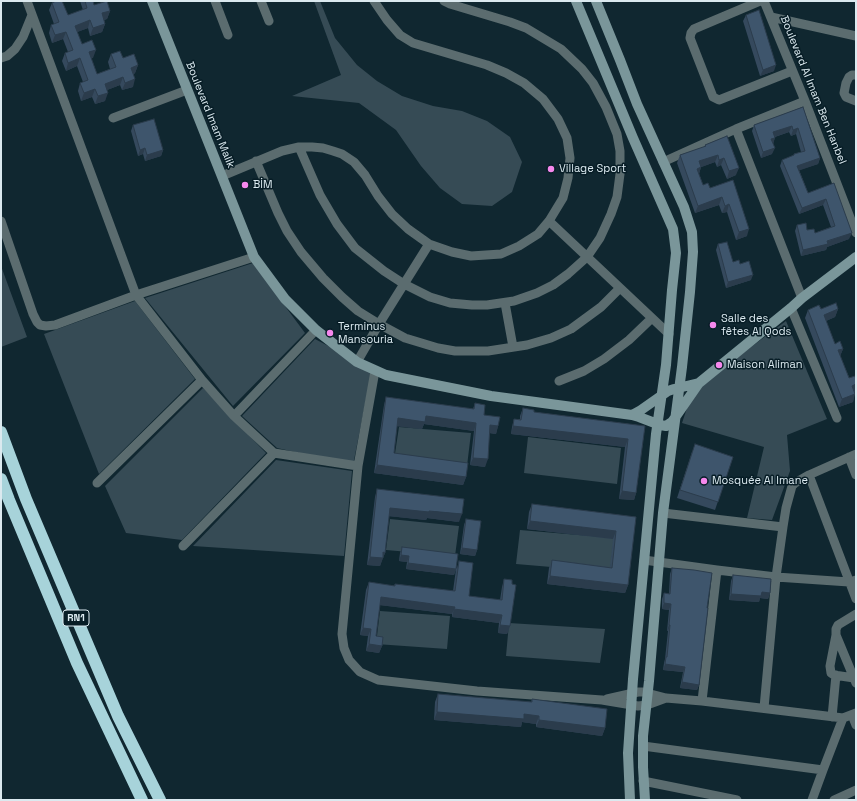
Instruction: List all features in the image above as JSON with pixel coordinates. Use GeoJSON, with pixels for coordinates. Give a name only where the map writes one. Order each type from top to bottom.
{"type":"FeatureCollection","features":[{"type":"Feature","properties":{"kind":"highway","name":"RN1"},"geometry":{"type":"LineString","coordinates":[[1,432],[26,498],[118,716],[160,800]]}},
{"type":"Feature","properties":{"kind":"highway","name":"RN1"},"geometry":{"type":"LineString","coordinates":[[1,479],[78,663],[142,800]]}},
{"type":"Feature","properties":{"kind":"street"},"geometry":{"type":"LineString","coordinates":[[27,1],[136,295],[202,380],[234,416],[274,453],[358,466]]}},
{"type":"Feature","properties":{"kind":"street","name":"Boulevard Imam Malik"},"geometry":{"type":"LineString","coordinates":[[152,1],[254,257],[286,299],[316,330],[357,362],[386,375],[491,396],[632,415],[658,424]]}},
{"type":"Feature","properties":{"kind":"street"},"geometry":{"type":"LineString","coordinates":[[215,1],[228,35]]}},
{"type":"Feature","properties":{"kind":"street"},"geometry":{"type":"LineString","coordinates":[[261,1],[269,21]]}},
{"type":"Feature","properties":{"kind":"street"},"geometry":{"type":"LineString","coordinates":[[222,176],[282,151],[299,147],[323,148],[342,154],[354,162],[392,214],[408,229],[429,244],[452,252],[471,256],[501,254],[519,246],[538,234],[549,221],[563,198],[568,178],[570,158],[567,138],[558,119],[544,99],[524,83],[506,73],[487,65],[413,43],[400,35],[387,20],[374,1]]}},
{"type":"Feature","properties":{"kind":"street"},"geometry":{"type":"LineString","coordinates":[[299,147],[320,195],[337,224],[355,248],[384,271],[404,284],[430,297],[450,303],[472,305],[487,305],[514,301],[537,293],[553,284],[568,274],[588,257],[600,238],[611,214],[617,197],[620,174],[620,151],[616,134],[606,107],[593,83],[582,69],[561,49],[526,28],[444,1]]}},
{"type":"Feature","properties":{"kind":"street"},"geometry":{"type":"LineString","coordinates":[[576,1],[672,229],[676,253],[666,365],[658,424],[633,679],[628,753],[630,800]]}},
{"type":"Feature","properties":{"kind":"street"},"geometry":{"type":"LineString","coordinates":[[596,1],[637,104],[684,208],[692,232],[693,252],[682,367],[663,513],[646,705],[643,746],[643,781],[645,800]]}},
{"type":"Feature","properties":{"kind":"street"},"geometry":{"type":"LineString","coordinates":[[760,1],[694,29],[691,33],[690,38],[713,97],[719,100],[792,71]]}},
{"type":"Feature","properties":{"kind":"street","name":"Boulevard Al Imam Ben Hanbel"},"geometry":{"type":"LineString","coordinates":[[764,1],[805,101],[856,233]]}},
{"type":"Feature","properties":{"kind":"street"},"geometry":{"type":"LineString","coordinates":[[1,58],[7,56],[23,37],[32,15]]}},
{"type":"Feature","properties":{"kind":"street"},"geometry":{"type":"LineString","coordinates":[[771,17],[856,36]]}},
{"type":"Feature","properties":{"kind":"street"},"geometry":{"type":"LineString","coordinates":[[856,75],[849,77],[844,93],[846,96],[856,101]]}},
{"type":"Feature","properties":{"kind":"street"},"geometry":{"type":"LineString","coordinates":[[113,118],[187,90]]}},
{"type":"Feature","properties":{"kind":"street"},"geometry":{"type":"LineString","coordinates":[[663,162],[736,129],[805,101]]}},
{"type":"Feature","properties":{"kind":"street"},"geometry":{"type":"LineString","coordinates":[[736,129],[802,298]]}},
{"type":"Feature","properties":{"kind":"street"},"geometry":{"type":"LineString","coordinates":[[256,161],[287,232],[301,252],[342,298],[358,311],[404,338],[438,348],[455,351],[488,351],[528,345],[551,338],[571,329],[601,307],[620,288]]}},
{"type":"Feature","properties":{"kind":"street"},"geometry":{"type":"LineString","coordinates":[[1,221],[33,314],[40,325],[46,326],[54,325],[136,295],[254,257]]}},
{"type":"Feature","properties":{"kind":"street"},"geometry":{"type":"LineString","coordinates":[[549,221],[669,334]]}},
{"type":"Feature","properties":{"kind":"street"},"geometry":{"type":"LineString","coordinates":[[357,362],[429,244]]}},
{"type":"Feature","properties":{"kind":"street"},"geometry":{"type":"LineString","coordinates":[[658,424],[664,426],[669,425],[699,383],[802,298],[856,257]]}},
{"type":"Feature","properties":{"kind":"street"},"geometry":{"type":"LineString","coordinates":[[505,303],[513,347]]}},
{"type":"Feature","properties":{"kind":"street"},"geometry":{"type":"LineString","coordinates":[[791,308],[837,418]]}},
{"type":"Feature","properties":{"kind":"street"},"geometry":{"type":"LineString","coordinates":[[559,381],[584,371],[604,359],[629,340],[652,318]]}},
{"type":"Feature","properties":{"kind":"street"},"geometry":{"type":"LineString","coordinates":[[234,416],[316,330]]}},
{"type":"Feature","properties":{"kind":"street"},"geometry":{"type":"LineString","coordinates":[[375,371],[358,466],[342,634],[344,648],[349,660],[360,672],[374,679],[386,681],[477,691],[602,700],[642,706],[666,698]]}},
{"type":"Feature","properties":{"kind":"street"},"geometry":{"type":"LineString","coordinates":[[97,483],[202,380]]}},
{"type":"Feature","properties":{"kind":"street"},"geometry":{"type":"LineString","coordinates":[[632,415],[668,391],[699,383]]}},
{"type":"Feature","properties":{"kind":"street"},"geometry":{"type":"LineString","coordinates":[[183,546],[274,453]]}},
{"type":"Feature","properties":{"kind":"street"},"geometry":{"type":"LineString","coordinates":[[764,708],[776,577],[786,508],[792,486],[809,475],[852,456],[856,475]]}},
{"type":"Feature","properties":{"kind":"street"},"geometry":{"type":"LineString","coordinates":[[809,475],[853,581],[856,600]]}},
{"type":"Feature","properties":{"kind":"street"},"geometry":{"type":"LineString","coordinates":[[663,513],[783,527]]}},
{"type":"Feature","properties":{"kind":"street"},"geometry":{"type":"LineString","coordinates":[[644,560],[776,577],[853,581]]}},
{"type":"Feature","properties":{"kind":"street"},"geometry":{"type":"LineString","coordinates":[[702,701],[717,570]]}},
{"type":"Feature","properties":{"kind":"street"},"geometry":{"type":"LineString","coordinates":[[855,680],[834,675],[830,670],[836,629],[838,625],[856,614]]}},
{"type":"Feature","properties":{"kind":"street"},"geometry":{"type":"LineString","coordinates":[[836,635],[855,680]]}},
{"type":"Feature","properties":{"kind":"street"},"geometry":{"type":"LineString","coordinates":[[832,717],[836,675]]}},
{"type":"Feature","properties":{"kind":"street"},"geometry":{"type":"LineString","coordinates":[[602,700],[638,692],[666,698],[764,708],[832,717],[850,715]]}},
{"type":"Feature","properties":{"kind":"street"},"geometry":{"type":"LineString","coordinates":[[850,715],[856,724]]}},
{"type":"Feature","properties":{"kind":"street"},"geometry":{"type":"LineString","coordinates":[[812,800],[822,770],[850,715]]}},
{"type":"Feature","properties":{"kind":"street"},"geometry":{"type":"LineString","coordinates":[[643,746],[822,770]]}},
{"type":"Feature","properties":{"kind":"street"},"geometry":{"type":"LineString","coordinates":[[643,781],[736,800]]}},
{"type":"Feature","properties":{"kind":"street"},"geometry":{"type":"LineString","coordinates":[[834,800],[856,790]]}},
{"type":"Feature","properties":{"kind":"shaded area"},"geometry":{"type":"Polygon","coordinates":[[[314,1],[320,1],[335,38],[357,65],[377,81],[402,96],[433,106],[462,111],[487,121],[510,137],[522,162],[512,192],[492,206],[462,204],[440,188],[421,166],[396,130],[359,103],[292,96],[341,75],[314,1]]]}},
{"type":"Feature","properties":{"kind":"shaded area"},"geometry":{"type":"Polygon","coordinates":[[[253,263],[305,333],[233,406],[145,298],[253,263]]]}},
{"type":"Feature","properties":{"kind":"shaded area"},"geometry":{"type":"Polygon","coordinates":[[[1,266],[27,337],[1,347],[1,266]]]}},
{"type":"Feature","properties":{"kind":"shaded area"},"geometry":{"type":"Polygon","coordinates":[[[135,301],[195,379],[99,474],[44,334],[135,301]]]}},
{"type":"Feature","properties":{"kind":"shaded area"},"geometry":{"type":"Polygon","coordinates":[[[786,321],[827,419],[787,435],[790,471],[772,520],[747,518],[764,447],[682,423],[693,390],[786,321]]]}},
{"type":"Feature","properties":{"kind":"shaded area"},"geometry":{"type":"Polygon","coordinates":[[[315,339],[372,369],[353,465],[277,448],[242,416],[315,339]]]}},
{"type":"Feature","properties":{"kind":"shaded area"},"geometry":{"type":"Polygon","coordinates":[[[203,388],[266,453],[182,540],[126,533],[105,486],[203,388]]]}},
{"type":"Feature","properties":{"kind":"shaded area"},"geometry":{"type":"Polygon","coordinates":[[[399,427],[471,433],[467,466],[394,460],[399,427]]]}},
{"type":"Feature","properties":{"kind":"shaded area"},"geometry":{"type":"Polygon","coordinates":[[[528,437],[621,448],[617,484],[524,473],[528,437]]]}},
{"type":"Feature","properties":{"kind":"shaded area"},"geometry":{"type":"Polygon","coordinates":[[[276,460],[352,471],[344,556],[193,546],[276,460]]]}},
{"type":"Feature","properties":{"kind":"shaded area"},"geometry":{"type":"Polygon","coordinates":[[[390,519],[459,526],[455,556],[386,550],[390,519]]]}},
{"type":"Feature","properties":{"kind":"shaded area"},"geometry":{"type":"Polygon","coordinates":[[[520,530],[614,538],[610,572],[516,564],[520,530]]]}},
{"type":"Feature","properties":{"kind":"shaded area"},"geometry":{"type":"Polygon","coordinates":[[[380,611],[450,616],[447,649],[376,644],[380,611]]]}},
{"type":"Feature","properties":{"kind":"shaded area"},"geometry":{"type":"Polygon","coordinates":[[[509,623],[605,629],[600,663],[506,656],[509,623]]]}},
{"type":"Feature","properties":{"kind":"building"},"geometry":{"type":"Polygon","coordinates":[[[62,1],[68,15],[87,8],[85,1],[93,1],[94,5],[107,1],[110,11],[102,13],[105,24],[93,28],[90,20],[75,26],[82,44],[92,40],[96,50],[89,52],[97,74],[116,67],[111,54],[120,51],[123,58],[134,54],[138,65],[131,68],[135,79],[125,83],[123,77],[105,84],[108,93],[98,96],[95,89],[84,93],[80,83],[88,80],[80,58],[68,63],[65,53],[73,50],[66,32],[55,35],[51,25],[59,22],[52,3],[62,1]]]}},
{"type":"Feature","properties":{"kind":"building"},"geometry":{"type":"Polygon","coordinates":[[[759,10],[776,65],[763,70],[746,15],[759,10]]]}},
{"type":"Feature","properties":{"kind":"building"},"geometry":{"type":"Polygon","coordinates":[[[803,107],[820,158],[797,166],[808,193],[834,183],[852,233],[827,241],[828,244],[803,250],[797,225],[806,223],[807,230],[814,229],[815,233],[835,226],[826,199],[802,208],[782,160],[794,154],[805,151],[798,128],[793,130],[792,126],[773,132],[775,138],[771,139],[775,148],[763,152],[754,125],[803,107]]]}},
{"type":"Feature","properties":{"kind":"building"},"geometry":{"type":"Polygon","coordinates":[[[154,119],[163,150],[147,155],[145,148],[140,150],[133,125],[154,119]]]}},
{"type":"Feature","properties":{"kind":"building"},"geometry":{"type":"Polygon","coordinates":[[[727,136],[739,168],[729,171],[724,158],[719,160],[718,155],[699,161],[701,167],[697,169],[703,185],[708,183],[710,188],[733,180],[749,229],[739,232],[729,204],[725,206],[722,197],[698,206],[680,155],[706,146],[705,145],[727,136]]]}},
{"type":"Feature","properties":{"kind":"building"},"geometry":{"type":"Polygon","coordinates":[[[727,242],[733,262],[739,260],[740,264],[749,261],[753,275],[728,282],[718,244],[727,242]]]}},
{"type":"Feature","properties":{"kind":"building"},"geometry":{"type":"Polygon","coordinates":[[[836,303],[838,309],[824,315],[835,344],[840,341],[843,349],[838,350],[849,378],[855,376],[856,380],[856,384],[852,386],[855,394],[842,399],[808,310],[819,305],[821,309],[836,303]]]}},
{"type":"Feature","properties":{"kind":"building"},"geometry":{"type":"Polygon","coordinates":[[[386,397],[474,409],[475,403],[485,405],[484,415],[500,417],[498,426],[490,425],[488,459],[473,458],[476,423],[426,416],[425,422],[398,418],[394,453],[468,463],[466,477],[377,465],[386,397]]]}},
{"type":"Feature","properties":{"kind":"building"},"geometry":{"type":"Polygon","coordinates":[[[523,408],[534,410],[534,412],[645,426],[636,493],[622,491],[628,439],[513,426],[514,419],[521,420],[523,408]]]}},
{"type":"Feature","properties":{"kind":"building","name":"Mosquée Al Imane"},"geometry":{"type":"Polygon","coordinates":[[[695,444],[733,457],[718,502],[680,490],[695,444]]]}},
{"type":"Feature","properties":{"kind":"building"},"geometry":{"type":"Polygon","coordinates":[[[377,489],[464,499],[462,514],[390,508],[385,553],[383,552],[383,558],[370,557],[377,489]]]}},
{"type":"Feature","properties":{"kind":"building"},"geometry":{"type":"Polygon","coordinates":[[[532,504],[636,517],[628,585],[550,576],[552,560],[612,568],[616,531],[530,521],[532,504]]]}},
{"type":"Feature","properties":{"kind":"building"},"geometry":{"type":"Polygon","coordinates":[[[466,519],[481,521],[477,550],[462,548],[466,519]]]}},
{"type":"Feature","properties":{"kind":"building"},"geometry":{"type":"Polygon","coordinates":[[[402,547],[458,554],[456,569],[408,563],[409,556],[401,555],[402,547]]]}},
{"type":"Feature","properties":{"kind":"building"},"geometry":{"type":"Polygon","coordinates":[[[459,561],[473,563],[469,596],[502,600],[504,579],[512,580],[512,584],[516,585],[510,626],[500,625],[502,615],[381,597],[376,636],[383,637],[382,646],[369,644],[371,629],[363,628],[369,582],[395,586],[395,584],[455,591],[459,561]]]}},
{"type":"Feature","properties":{"kind":"building"},"geometry":{"type":"Polygon","coordinates":[[[672,568],[712,573],[699,685],[682,682],[685,667],[665,664],[667,657],[671,604],[664,603],[664,593],[670,594],[672,568]]]}},
{"type":"Feature","properties":{"kind":"building"},"geometry":{"type":"Polygon","coordinates":[[[733,575],[771,579],[770,593],[762,592],[761,596],[731,594],[733,575]]]}},
{"type":"Feature","properties":{"kind":"building"},"geometry":{"type":"Polygon","coordinates":[[[438,694],[532,702],[532,699],[607,709],[605,728],[539,720],[539,716],[524,714],[524,719],[437,712],[438,694]]]}},
{"type":"Feature","properties":{"kind":"place","name":"Village Sport"},"geometry":{"type":"Point","coordinates":[551,169]}},
{"type":"Feature","properties":{"kind":"place","name":"BİM"},"geometry":{"type":"Point","coordinates":[245,185]}},
{"type":"Feature","properties":{"kind":"place","name":"Salle des fêtes Al Qods"},"geometry":{"type":"Point","coordinates":[713,325]}},
{"type":"Feature","properties":{"kind":"place","name":"Terminus Mansouria"},"geometry":{"type":"Point","coordinates":[330,333]}},
{"type":"Feature","properties":{"kind":"place","name":"Maison Aliman"},"geometry":{"type":"Point","coordinates":[719,365]}},
{"type":"Feature","properties":{"kind":"place","name":"Mosquée Al Imane"},"geometry":{"type":"Point","coordinates":[704,481]}}]}
